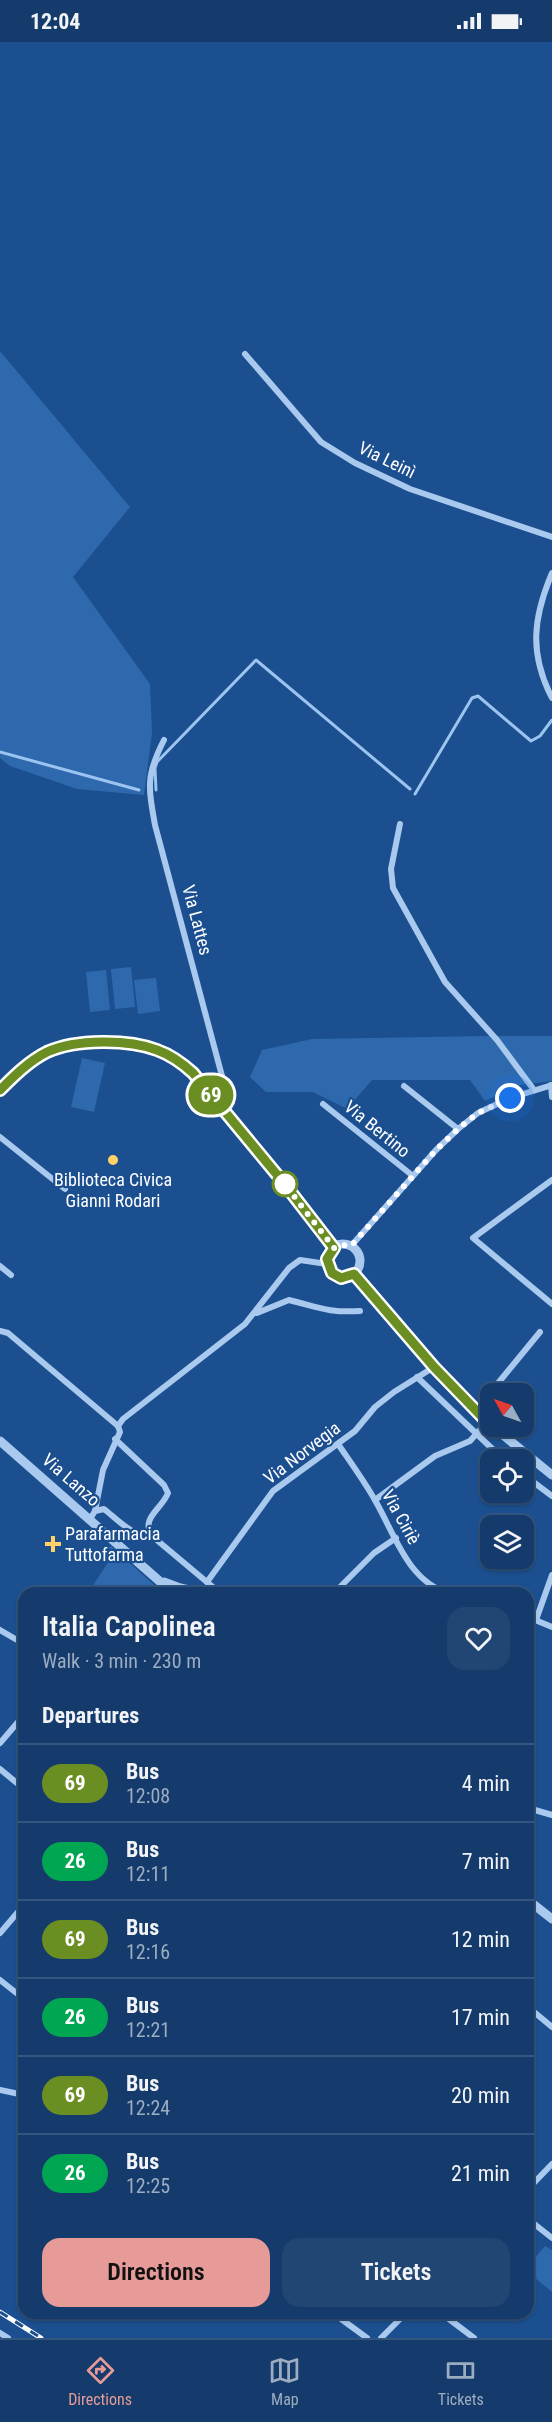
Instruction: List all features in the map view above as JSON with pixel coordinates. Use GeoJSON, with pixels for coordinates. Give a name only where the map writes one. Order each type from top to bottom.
{"type":"FeatureCollection","features":[{"type":"Feature","properties":{"kind":"street","name":"Via Leinì"},"geometry":{"type":"LineString","coordinates":[[245,354],[321,442],[355,463],[410,489],[552,537]]}},
{"type":"Feature","properties":{"kind":"street"},"geometry":{"type":"LineString","coordinates":[[552,573],[538,610],[536,642],[540,671],[552,698]]}},
{"type":"Feature","properties":{"kind":"street","name":"Via Lattes"},"geometry":{"type":"LineString","coordinates":[[164,740],[151,765],[149,794],[155,825],[226,1091],[226,1101],[221,1107]]}},
{"type":"Feature","properties":{"kind":"street"},"geometry":{"type":"LineString","coordinates":[[400,824],[391,869],[393,888],[445,982],[497,1040],[534,1090]]}},
{"type":"Feature","properties":{"kind":"street"},"geometry":{"type":"LineString","coordinates":[[0,1090],[31,1061],[48,1052],[83,1043],[130,1044],[155,1049],[184,1065],[283,1182],[334,1248]]}},
{"type":"Feature","properties":{"kind":"street"},"geometry":{"type":"LineString","coordinates":[[551,1085],[552,1097]]}},
{"type":"Feature","properties":{"kind":"street","name":"Via Bertino"},"geometry":{"type":"LineString","coordinates":[[351,1246],[458,1129],[478,1113],[510,1098],[551,1085]]}},
{"type":"Feature","properties":{"kind":"street"},"geometry":{"type":"LineString","coordinates":[[404,1086],[458,1129]]}},
{"type":"Feature","properties":{"kind":"street","name":"Via Bertino"},"geometry":{"type":"LineString","coordinates":[[323,1104],[413,1176]]}},
{"type":"Feature","properties":{"kind":"street"},"geometry":{"type":"LineString","coordinates":[[0,1137],[65,1189]]}},
{"type":"Feature","properties":{"kind":"street"},"geometry":{"type":"LineString","coordinates":[[552,1180],[473,1238],[552,1304]]}},
{"type":"Feature","properties":{"kind":"street"},"geometry":{"type":"LineString","coordinates":[[342,1245],[351,1246],[360,1259],[358,1270],[346,1278],[336,1276],[327,1264],[328,1255],[334,1248],[342,1245]]}},
{"type":"Feature","properties":{"kind":"street"},"geometry":{"type":"LineString","coordinates":[[118,1426],[127,1416],[245,1324],[289,1268],[300,1260],[327,1264]]}},
{"type":"Feature","properties":{"kind":"street"},"geometry":{"type":"LineString","coordinates":[[0,1266],[11,1275]]}},
{"type":"Feature","properties":{"kind":"street"},"geometry":{"type":"LineString","coordinates":[[354,1274],[434,1367],[478,1413],[490,1393],[540,1332]]}},
{"type":"Feature","properties":{"kind":"street"},"geometry":{"type":"LineString","coordinates":[[253,1315],[289,1300],[321,1310],[360,1311]]}},
{"type":"Feature","properties":{"kind":"street"},"geometry":{"type":"LineString","coordinates":[[0,1331],[8,1333],[118,1426],[120,1432],[103,1470],[92,1515]]}},
{"type":"Feature","properties":{"kind":"street","name":"Via Norvegia"},"geometry":{"type":"LineString","coordinates":[[207,1582],[273,1491],[355,1431],[375,1407],[394,1392],[434,1367]]}},
{"type":"Feature","properties":{"kind":"street"},"geometry":{"type":"LineString","coordinates":[[417,1377],[492,1449]]}},
{"type":"Feature","properties":{"kind":"street"},"geometry":{"type":"LineString","coordinates":[[375,1500],[435,1456],[470,1441],[480,1431]]}},
{"type":"Feature","properties":{"kind":"street"},"geometry":{"type":"LineString","coordinates":[[505,1437],[552,1475]]}},
{"type":"Feature","properties":{"kind":"street"},"geometry":{"type":"LineString","coordinates":[[115,1439],[164,1485],[168,1493],[151,1515],[148,1523],[149,1532],[213,1587]]}},
{"type":"Feature","properties":{"kind":"street","name":"Via Lanzo"},"geometry":{"type":"LineString","coordinates":[[0,1441],[92,1515],[167,1587]]}},
{"type":"Feature","properties":{"kind":"street","name":"Via Ciriè"},"geometry":{"type":"LineString","coordinates":[[338,1444],[375,1500],[415,1572],[432,1587]]}},
{"type":"Feature","properties":{"kind":"street"},"geometry":{"type":"LineString","coordinates":[[534,1482],[552,1496]]}},
{"type":"Feature","properties":{"kind":"street"},"geometry":{"type":"LineString","coordinates":[[92,1515],[104,1509],[133,1533],[152,1536]]}},
{"type":"Feature","properties":{"kind":"street"},"geometry":{"type":"LineString","coordinates":[[340,1587],[374,1553],[396,1539]]}},
{"type":"Feature","properties":{"kind":"street"},"geometry":{"type":"LineString","coordinates":[[552,1575],[536,1620],[552,1627]]}},
{"type":"Feature","properties":{"kind":"street"},"geometry":{"type":"LineString","coordinates":[[159,1580],[177,1587]]}},
{"type":"Feature","properties":{"kind":"street"},"geometry":{"type":"LineString","coordinates":[[0,1630],[18,1640]]}},
{"type":"Feature","properties":{"kind":"street"},"geometry":{"type":"LineString","coordinates":[[0,1743],[18,1722]]}},
{"type":"Feature","properties":{"kind":"street"},"geometry":{"type":"LineString","coordinates":[[0,1769],[18,1784]]}},
{"type":"Feature","properties":{"kind":"street"},"geometry":{"type":"LineString","coordinates":[[534,1810],[552,1815]]}},
{"type":"Feature","properties":{"kind":"street"},"geometry":{"type":"LineString","coordinates":[[534,1905],[552,1919]]}},
{"type":"Feature","properties":{"kind":"street"},"geometry":{"type":"LineString","coordinates":[[0,1933],[18,1912]]}},
{"type":"Feature","properties":{"kind":"street"},"geometry":{"type":"LineString","coordinates":[[0,1980],[18,1994]]}},
{"type":"Feature","properties":{"kind":"street"},"geometry":{"type":"LineString","coordinates":[[534,2012],[552,2028]]}},
{"type":"Feature","properties":{"kind":"street"},"geometry":{"type":"LineString","coordinates":[[0,2090],[18,2094]]}},
{"type":"Feature","properties":{"kind":"street"},"geometry":{"type":"LineString","coordinates":[[534,2183],[552,2164]]}},
{"type":"Feature","properties":{"kind":"street"},"geometry":{"type":"LineString","coordinates":[[534,2224],[552,2238]]}},
{"type":"Feature","properties":{"kind":"street"},"geometry":{"type":"LineString","coordinates":[[341,2319],[366,2338]]}},
{"type":"Feature","properties":{"kind":"street"},"geometry":{"type":"LineString","coordinates":[[381,2338],[400,2319]]}},
{"type":"Feature","properties":{"kind":"street"},"geometry":{"type":"LineString","coordinates":[[449,2319],[474,2338]]}},
{"type":"Feature","properties":{"kind":"street"},"geometry":{"type":"LineString","coordinates":[[0,2333],[8,2338]]}},
{"type":"Feature","properties":{"kind":"shaded area"},"geometry":{"type":"Polygon","coordinates":[[[0,351],[130,507],[73,577],[150,684],[152,733],[144,795],[77,789],[10,766],[0,758],[0,351]]]}},
{"type":"Feature","properties":{"kind":"shaded area"},"geometry":{"type":"Polygon","coordinates":[[[131,967],[135,1007],[115,1009],[111,969],[131,967]]]}},
{"type":"Feature","properties":{"kind":"shaded area"},"geometry":{"type":"Polygon","coordinates":[[[106,970],[110,1010],[90,1012],[86,972],[106,970]]]}},
{"type":"Feature","properties":{"kind":"shaded area"},"geometry":{"type":"Polygon","coordinates":[[[156,978],[160,1011],[138,1014],[134,980],[156,978]]]}},
{"type":"Feature","properties":{"kind":"shaded area"},"geometry":{"type":"Polygon","coordinates":[[[552,1036],[552,1081],[520,1085],[485,1101],[470,1080],[372,1080],[347,1109],[313,1092],[266,1092],[250,1077],[262,1050],[312,1039],[552,1036]]]}},
{"type":"Feature","properties":{"kind":"shaded area"},"geometry":{"type":"Polygon","coordinates":[[[82,1058],[105,1063],[94,1112],[71,1107],[82,1058]]]}},
{"type":"Feature","properties":{"kind":"shaded area"},"geometry":{"type":"Polygon","coordinates":[[[111,1546],[156,1587],[92,1587],[111,1558],[107,1548],[111,1546]]]}},
{"type":"Feature","properties":{"kind":"shaded area"},"geometry":{"type":"Polygon","coordinates":[[[545,2246],[552,2250],[552,2292],[534,2277],[534,2259],[545,2246]]]}},
{"type":"Feature","properties":{"kind":"waterway"},"geometry":{"type":"LineString","coordinates":[[156,790],[157,762],[256,660],[410,789]]}},
{"type":"Feature","properties":{"kind":"waterway"},"geometry":{"type":"LineString","coordinates":[[415,794],[472,698],[478,696],[531,741],[540,736],[552,720]]}},
{"type":"Feature","properties":{"kind":"waterway"},"geometry":{"type":"LineString","coordinates":[[0,752],[139,790]]}},
{"type":"Feature","properties":{"kind":"railway"},"geometry":{"type":"LineString","coordinates":[[0,2312],[41,2338]]}},
{"type":"Feature","properties":{"kind":"bus line","name":"69"},"geometry":{"type":"LineString","coordinates":[[0,1090],[31,1061],[48,1052],[83,1043],[142,1045],[165,1053],[184,1065],[283,1182],[334,1248],[328,1255],[328,1269],[341,1278],[354,1274],[434,1367],[480,1415]]}},
{"type":"Feature","properties":{"kind":"place","name":"Biblioteca Civica Gianni Rodari"},"geometry":{"type":"Point","coordinates":[113,1160]}},
{"type":"Feature","properties":{"kind":"place","name":"Parafarmacia Tuttofarma"},"geometry":{"type":"Point","coordinates":[53,1544]}},
{"type":"Feature","properties":{"kind":"route"},"geometry":{"type":"LineString","coordinates":[[285,1184],[283,1182],[334,1248],[342,1245],[351,1246],[436,1150],[458,1129],[478,1113],[510,1098]]}}]}
